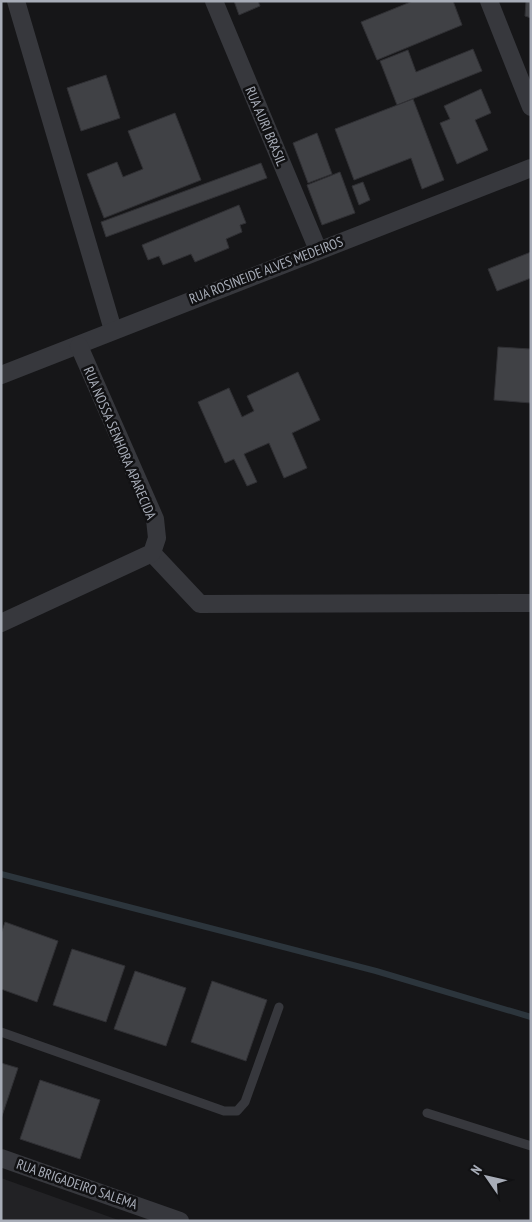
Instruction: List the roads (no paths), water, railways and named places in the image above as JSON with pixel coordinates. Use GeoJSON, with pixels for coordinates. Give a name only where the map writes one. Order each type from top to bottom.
{"type":"FeatureCollection","features":[{"type":"Feature","properties":{"kind":"street"},"geometry":{"type":"LineString","coordinates":[[16,1],[113,330]]}},
{"type":"Feature","properties":{"kind":"street","name":"RUA AURI BRASIL"},"geometry":{"type":"LineString","coordinates":[[214,1],[318,250]]}},
{"type":"Feature","properties":{"kind":"street"},"geometry":{"type":"LineString","coordinates":[[490,1],[531,107]]}},
{"type":"Feature","properties":{"kind":"street","name":"RUA ROSINEIDE ALVES MEDEIROS"},"geometry":{"type":"LineString","coordinates":[[1,375],[531,168]]}},
{"type":"Feature","properties":{"kind":"street","name":"RUA NOSSA SENHORA APARECIDA"},"geometry":{"type":"LineString","coordinates":[[79,346],[155,519],[158,538],[152,554]]}},
{"type":"Feature","properties":{"kind":"street"},"geometry":{"type":"LineString","coordinates":[[1,623],[152,554],[200,604],[531,603]]}},
{"type":"Feature","properties":{"kind":"street","name":"RUA BRIGADEIRO SALEMA"},"geometry":{"type":"LineString","coordinates":[[1,1158],[180,1221]]}},
{"type":"Feature","properties":{"kind":"lane"},"geometry":{"type":"LineString","coordinates":[[1,1032],[224,1111],[237,1111],[245,1102],[279,1006]]}},
{"type":"Feature","properties":{"kind":"lane"},"geometry":{"type":"LineString","coordinates":[[427,1113],[531,1146]]}},
{"type":"Feature","properties":{"kind":"waterway"},"geometry":{"type":"LineString","coordinates":[[1,874],[376,971],[531,1017]]}}]}
